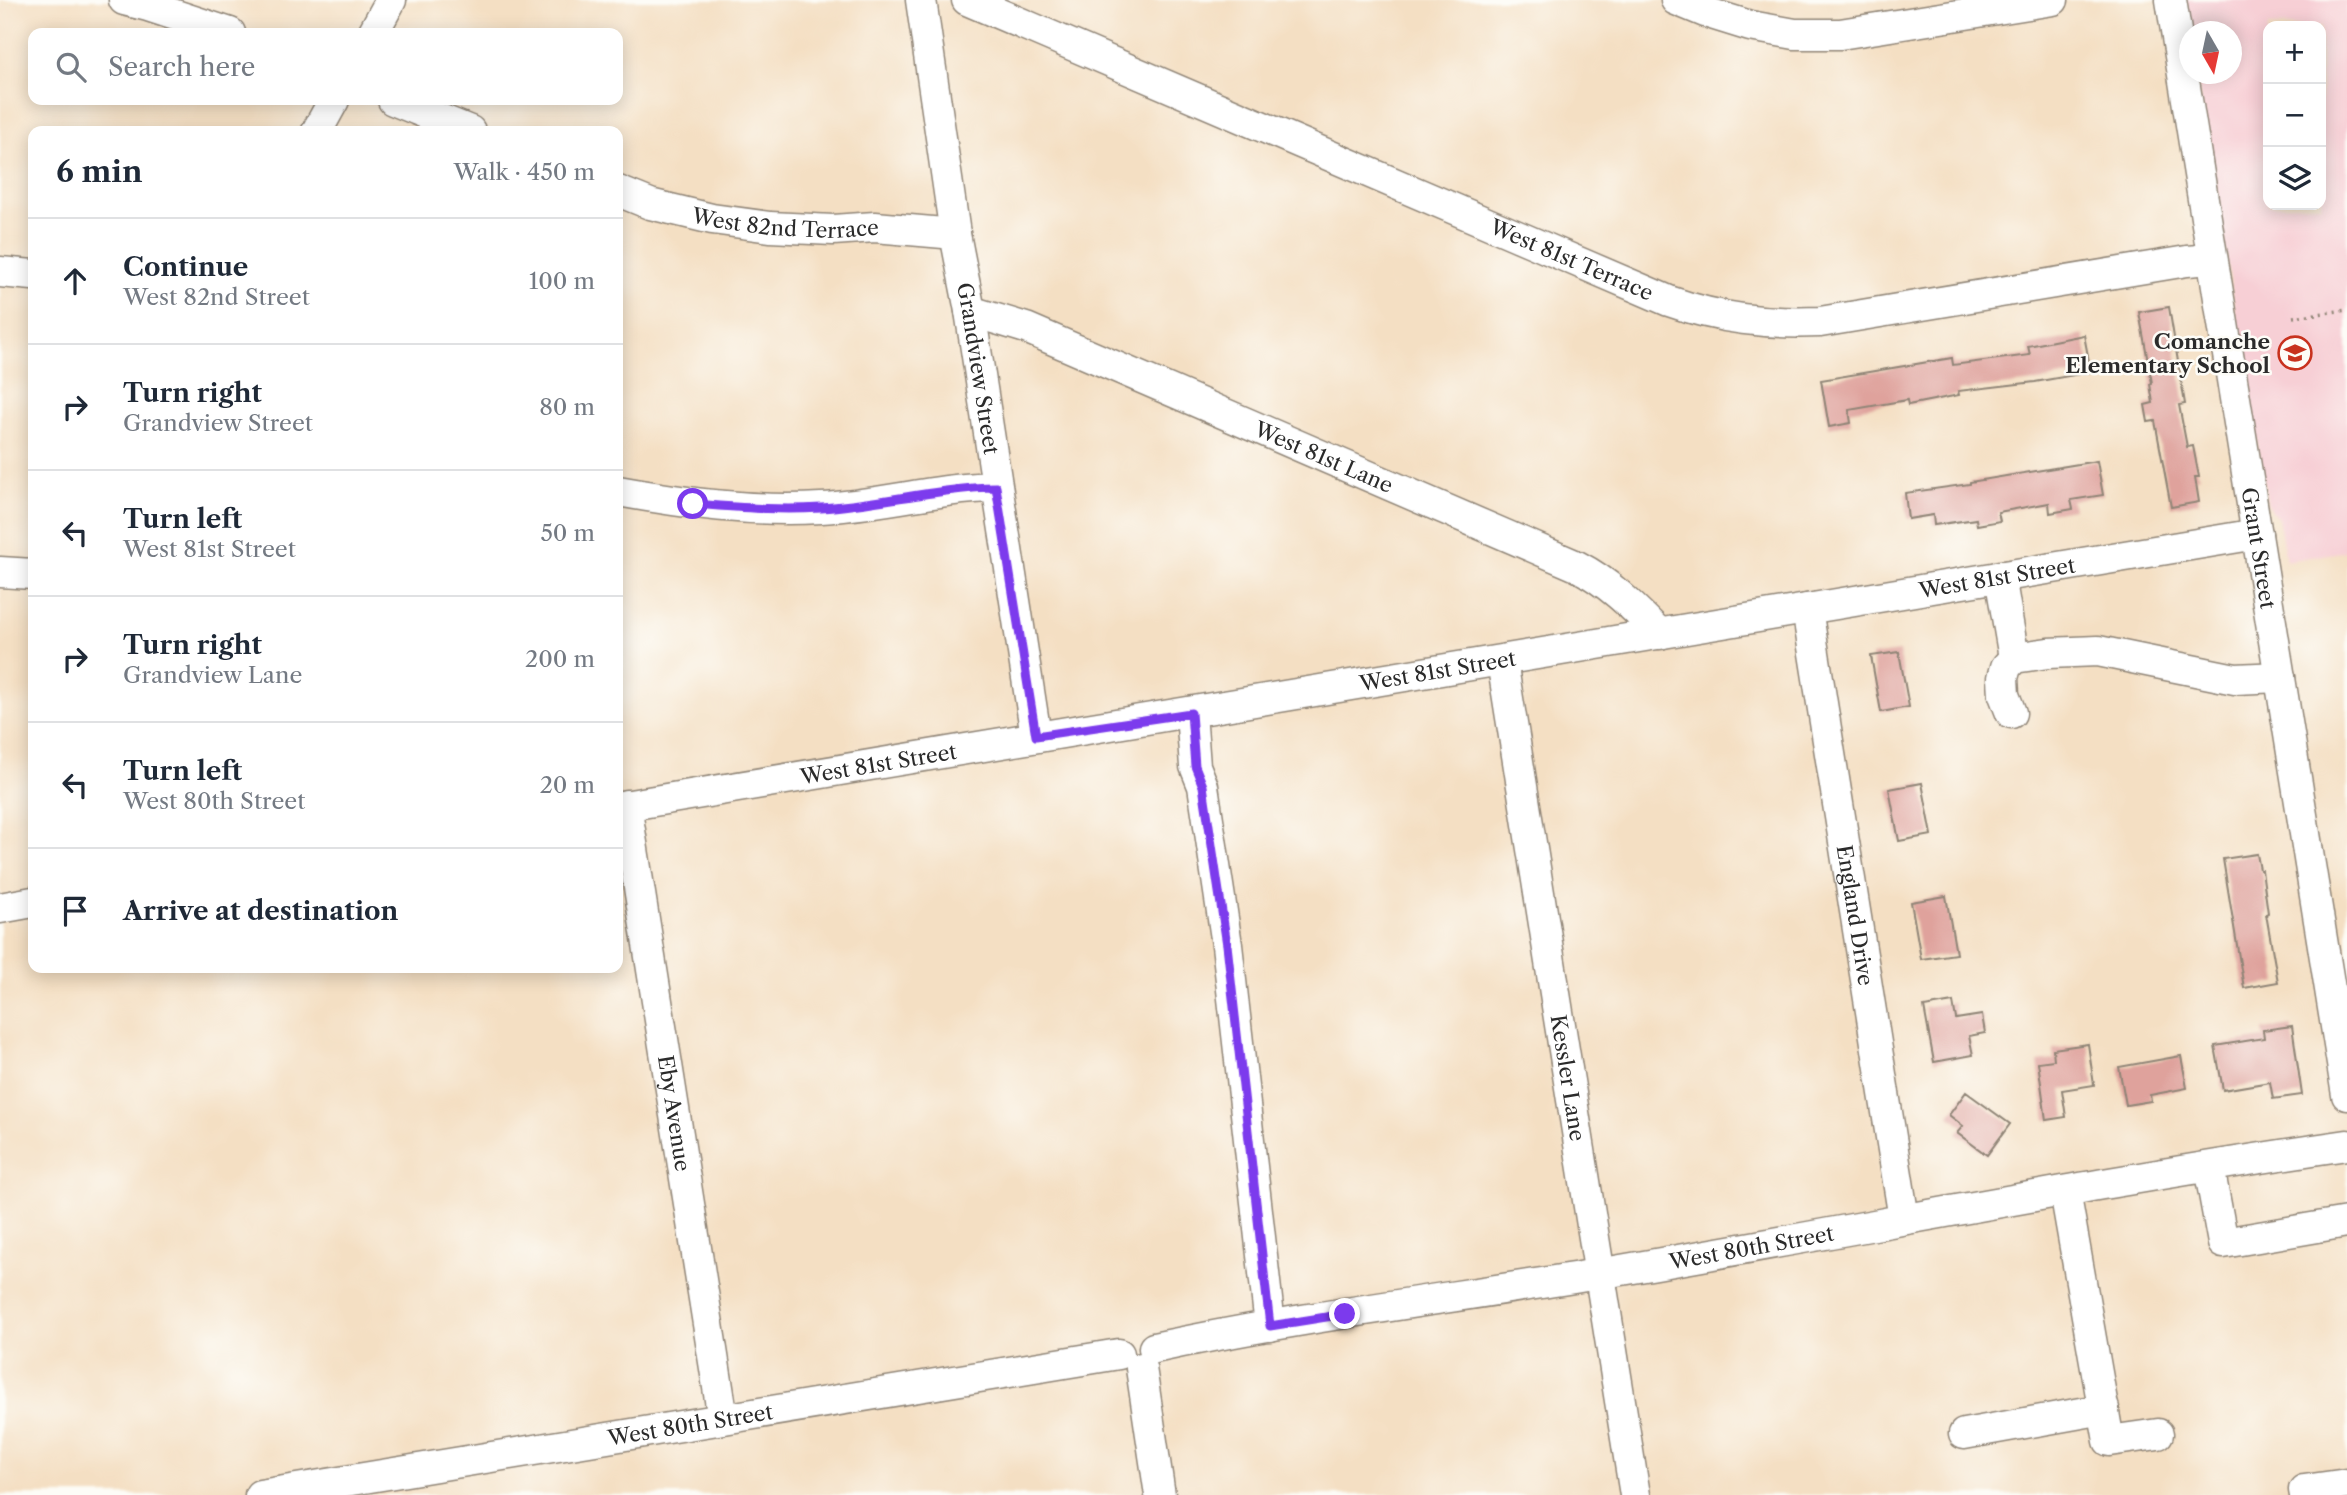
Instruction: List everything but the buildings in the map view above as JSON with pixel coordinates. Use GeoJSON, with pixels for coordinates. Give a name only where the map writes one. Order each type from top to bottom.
{"type":"FeatureCollection","features":[{"type":"Feature","properties":{"kind":"street"},"geometry":{"type":"LineString","coordinates":[[124,0],[215,28]]}},
{"type":"Feature","properties":{"kind":"street"},"geometry":{"type":"LineString","coordinates":[[376,28],[391,0]]}},
{"type":"Feature","properties":{"kind":"street","name":"Grandview Street"},"geometry":{"type":"LineString","coordinates":[[921,0],[955,234],[970,311],[1036,736]]}},
{"type":"Feature","properties":{"kind":"street","name":"West 81st Terrace"},"geometry":{"type":"LineString","coordinates":[[967,0],[1668,301],[1737,320],[1782,324],[1820,322],[2212,259]]}},
{"type":"Feature","properties":{"kind":"street"},"geometry":{"type":"LineString","coordinates":[[1676,0],[1750,26],[1795,34],[1840,34],[2053,0]]}},
{"type":"Feature","properties":{"kind":"street","name":"Grant Street"},"geometry":{"type":"LineString","coordinates":[[2171,0],[2347,1095]]}},
{"type":"Feature","properties":{"kind":"street"},"geometry":{"type":"LineString","coordinates":[[320,126],[331,105]]}},
{"type":"Feature","properties":{"kind":"street"},"geometry":{"type":"LineString","coordinates":[[405,105],[458,126]]}},
{"type":"Feature","properties":{"kind":"street","name":"West 82nd Terrace"},"geometry":{"type":"LineString","coordinates":[[623,193],[650,204],[712,219],[770,228],[833,230],[875,227],[955,234]]}},
{"type":"Feature","properties":{"kind":"street"},"geometry":{"type":"LineString","coordinates":[[0,272],[28,275]]}},
{"type":"Feature","properties":{"kind":"street","name":"West 81st Lane"},"geometry":{"type":"LineString","coordinates":[[970,311],[1026,328],[1577,566],[1623,596],[1660,634]]}},
{"type":"Feature","properties":{"kind":"street"},"geometry":{"type":"LineString","coordinates":[[623,492],[693,504],[757,509],[821,508],[996,487]]}},
{"type":"Feature","properties":{"kind":"street","name":"West 81st Street"},"geometry":{"type":"LineString","coordinates":[[623,806],[2257,534]]}},
{"type":"Feature","properties":{"kind":"street"},"geometry":{"type":"LineString","coordinates":[[0,572],[28,574]]}},
{"type":"Feature","properties":{"kind":"street"},"geometry":{"type":"LineString","coordinates":[[2000,576],[2014,658]]}},
{"type":"Feature","properties":{"kind":"street","name":"England Drive"},"geometry":{"type":"LineString","coordinates":[[1807,609],[1904,1219]]}},
{"type":"Feature","properties":{"kind":"street"},"geometry":{"type":"LineString","coordinates":[[2011,713],[2004,695],[2003,678],[2006,667],[2014,658],[2048,653],[2098,651],[2235,679],[2280,677]]}},
{"type":"Feature","properties":{"kind":"street","name":"Kessler Lane"},"geometry":{"type":"LineString","coordinates":[[1502,661],[1635,1495]]}},
{"type":"Feature","properties":{"kind":"street"},"geometry":{"type":"LineString","coordinates":[[1191,713],[1195,766],[1203,786],[1227,945],[1270,1326]]}},
{"type":"Feature","properties":{"kind":"street","name":"Eby Avenue"},"geometry":{"type":"LineString","coordinates":[[623,812],[723,1419]]}},
{"type":"Feature","properties":{"kind":"street"},"geometry":{"type":"LineString","coordinates":[[0,908],[28,903]]}},
{"type":"Feature","properties":{"kind":"street","name":"West 80th Street"},"geometry":{"type":"LineString","coordinates":[[260,1495],[723,1419],[1138,1357],[1270,1326],[1599,1274],[2065,1191],[2347,1145]]}},
{"type":"Feature","properties":{"kind":"street"},"geometry":{"type":"LineString","coordinates":[[2209,1167],[2223,1243],[2347,1222]]}},
{"type":"Feature","properties":{"kind":"street"},"geometry":{"type":"LineString","coordinates":[[2065,1191],[2109,1441],[2158,1434]]}},
{"type":"Feature","properties":{"kind":"street"},"geometry":{"type":"LineString","coordinates":[[1138,1357],[1160,1495]]}},
{"type":"Feature","properties":{"kind":"street"},"geometry":{"type":"LineString","coordinates":[[1964,1434],[2104,1409]]}},
{"type":"Feature","properties":{"kind":"street"},"geometry":{"type":"LineString","coordinates":[[2305,1495],[2304,1490],[2347,1484]]}},
{"type":"Feature","properties":{"kind":"path"},"geometry":{"type":"LineString","coordinates":[[2293,317],[2347,310]]}},
{"type":"Feature","properties":{"kind":"shaded area","name":"Comanche Elementary School"},"geometry":{"type":"Polygon","coordinates":[[[2184,0],[2347,0],[2347,551],[2286,561],[2278,517],[2271,512],[2267,502],[2198,84],[2242,84],[2242,21],[2188,21],[2184,0]]]}},
{"type":"Feature","properties":{"kind":"place","name":"Comanche Elementary School"},"geometry":{"type":"Point","coordinates":[2295,353]}},
{"type":"Feature","properties":{"kind":"route"},"geometry":{"type":"LineString","coordinates":[[693,504],[757,509],[821,508],[996,487],[1036,736],[1191,713],[1195,766],[1203,786],[1227,945],[1270,1326],[1345,1314]]}}]}
